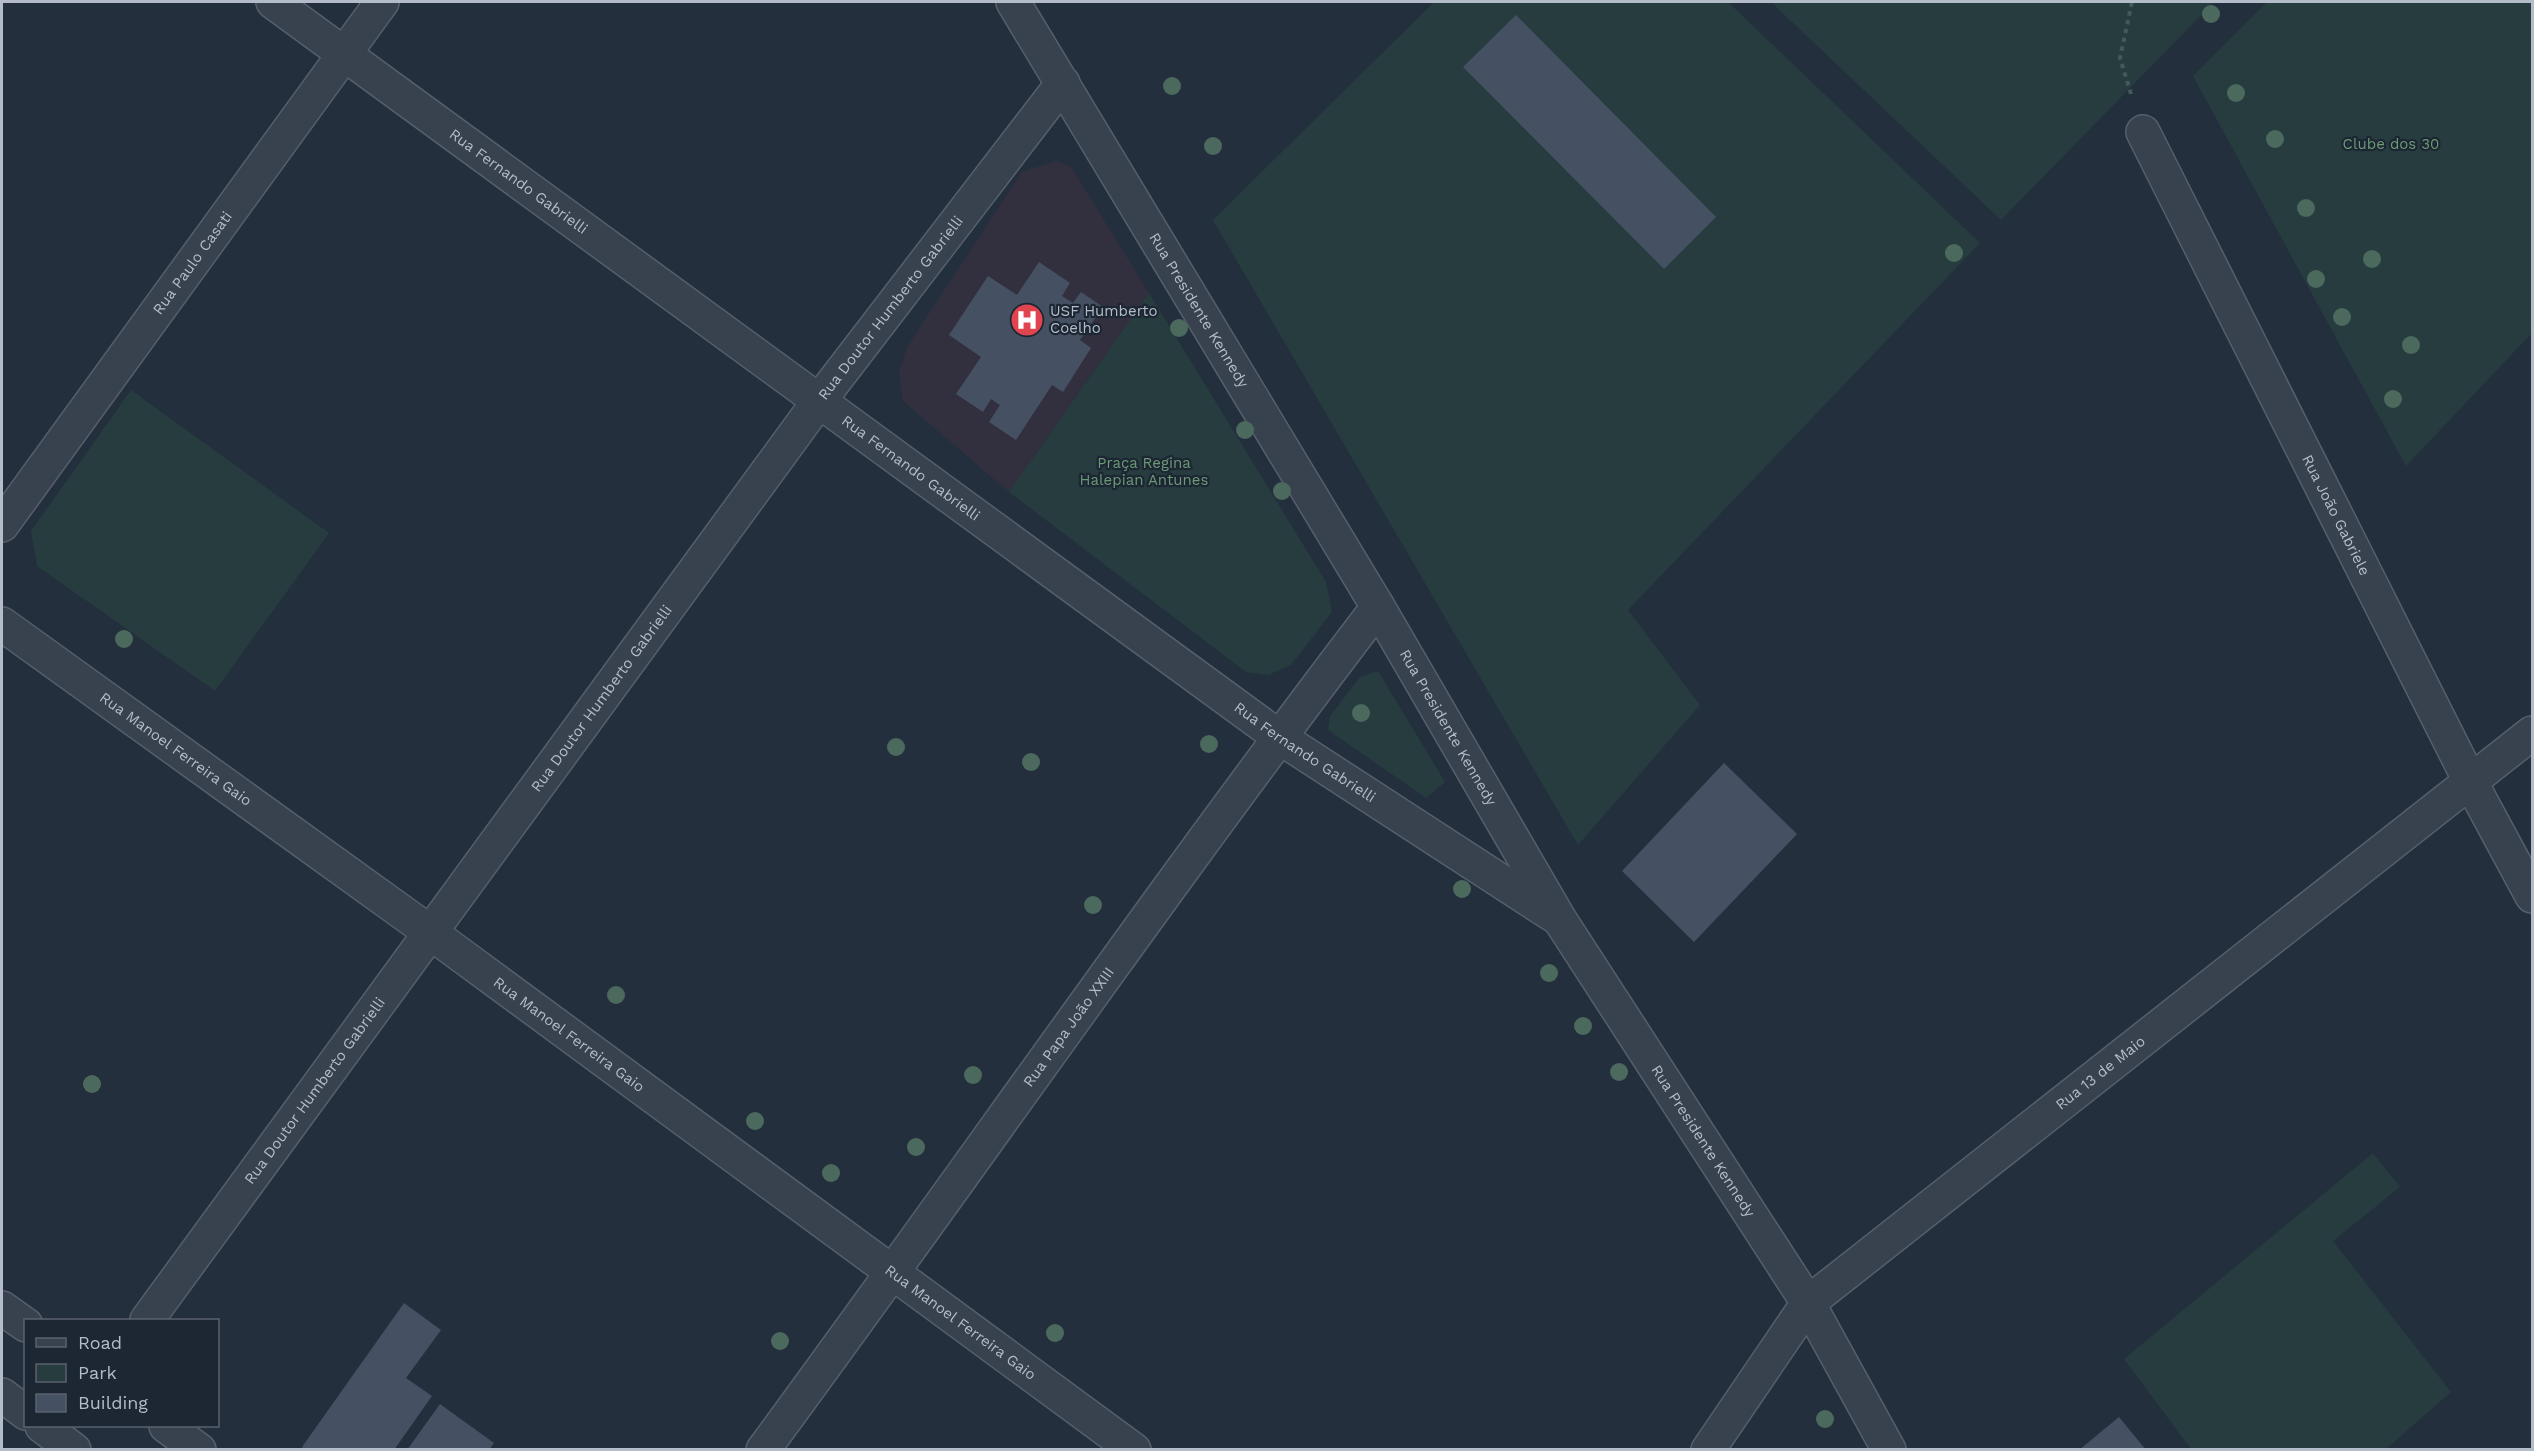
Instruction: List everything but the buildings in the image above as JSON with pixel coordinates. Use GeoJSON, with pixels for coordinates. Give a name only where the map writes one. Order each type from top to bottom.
{"type":"FeatureCollection","features":[{"type":"Feature","properties":{"kind":"street","name":"Rua Fernando Gabrielli"},"geometry":{"type":"LineString","coordinates":[[273,2],[1279,737],[1560,920]]}},
{"type":"Feature","properties":{"kind":"street","name":"Rua Paulo Casati"},"geometry":{"type":"LineString","coordinates":[[2,525],[382,2]]}},
{"type":"Feature","properties":{"kind":"street","name":"Rua Presidente Kennedy"},"geometry":{"type":"LineString","coordinates":[[1013,2],[1378,607],[1560,920],[1808,1303],[1890,1449]]}},
{"type":"Feature","properties":{"kind":"street","name":"Rua Doutor Humberto Gabrielli"},"geometry":{"type":"LineString","coordinates":[[148,1319],[819,400],[1063,83]]}},
{"type":"Feature","properties":{"kind":"street","name":"Rua João Gabriele"},"geometry":{"type":"LineString","coordinates":[[2142,132],[2470,781],[2532,896]]}},
{"type":"Feature","properties":{"kind":"street","name":"Rua Papa João XXIII"},"geometry":{"type":"LineString","coordinates":[[763,1449],[894,1272],[1279,737],[1378,607]]}},
{"type":"Feature","properties":{"kind":"street","name":"Rua Manoel Ferreira Gaio"},"geometry":{"type":"LineString","coordinates":[[2,624],[431,933],[1134,1449]]}},
{"type":"Feature","properties":{"kind":"street","name":"Rua 13 de Maio"},"geometry":{"type":"LineString","coordinates":[[1708,1449],[1808,1303],[2532,733]]}},
{"type":"Feature","properties":{"kind":"street"},"geometry":{"type":"LineString","coordinates":[[2,1308],[24,1324]]}},
{"type":"Feature","properties":{"kind":"street"},"geometry":{"type":"LineString","coordinates":[[2,1395],[24,1412]]}},
{"type":"Feature","properties":{"kind":"street"},"geometry":{"type":"LineString","coordinates":[[169,1427],[199,1449]]}},
{"type":"Feature","properties":{"kind":"path"},"geometry":{"type":"LineString","coordinates":[[2132,2],[2120,58],[2142,132]]}},
{"type":"Feature","properties":{"kind":"shaded area","name":"USF Humberto Coelho"},"geometry":{"type":"Polygon","coordinates":[[[1056,161],[1071,167],[1149,293],[1009,492],[903,401],[899,372],[907,347],[1022,172],[1056,161]]]}},
{"type":"Feature","properties":{"kind":"green space"},"geometry":{"type":"Polygon","coordinates":[[[1434,2],[1728,2],[1980,243],[1628,610],[1700,705],[1578,845],[1213,220],[1434,2]]]}},
{"type":"Feature","properties":{"kind":"green space"},"geometry":{"type":"Polygon","coordinates":[[[1771,2],[2214,2],[2001,220],[1771,2]]]}},
{"type":"Feature","properties":{"kind":"green space","name":"Clube dos 30"},"geometry":{"type":"Polygon","coordinates":[[[2267,2],[2532,2],[2532,333],[2406,466],[2193,76],[2267,2]]]}},
{"type":"Feature","properties":{"kind":"green space","name":"Praça Regina Halepian Antunes"},"geometry":{"type":"Polygon","coordinates":[[[1149,293],[1326,582],[1332,612],[1291,665],[1268,675],[1246,672],[1009,492],[1149,293]]]}},
{"type":"Feature","properties":{"kind":"green space"},"geometry":{"type":"Polygon","coordinates":[[[131,390],[329,533],[215,691],[37,566],[31,531],[131,390]]]}},
{"type":"Feature","properties":{"kind":"green space"},"geometry":{"type":"Polygon","coordinates":[[[1378,671],[1445,782],[1426,798],[1328,730],[1330,716],[1360,677],[1378,671]]]}},
{"type":"Feature","properties":{"kind":"green space"},"geometry":{"type":"Polygon","coordinates":[[[2373,1153],[2400,1187],[2333,1241],[2451,1392],[2386,1449],[2191,1449],[2124,1359],[2373,1153]]]}},
{"type":"Feature","properties":{"kind":"place","name":"USF Humberto Coelho"},"geometry":{"type":"Point","coordinates":[1027,320]}}]}
